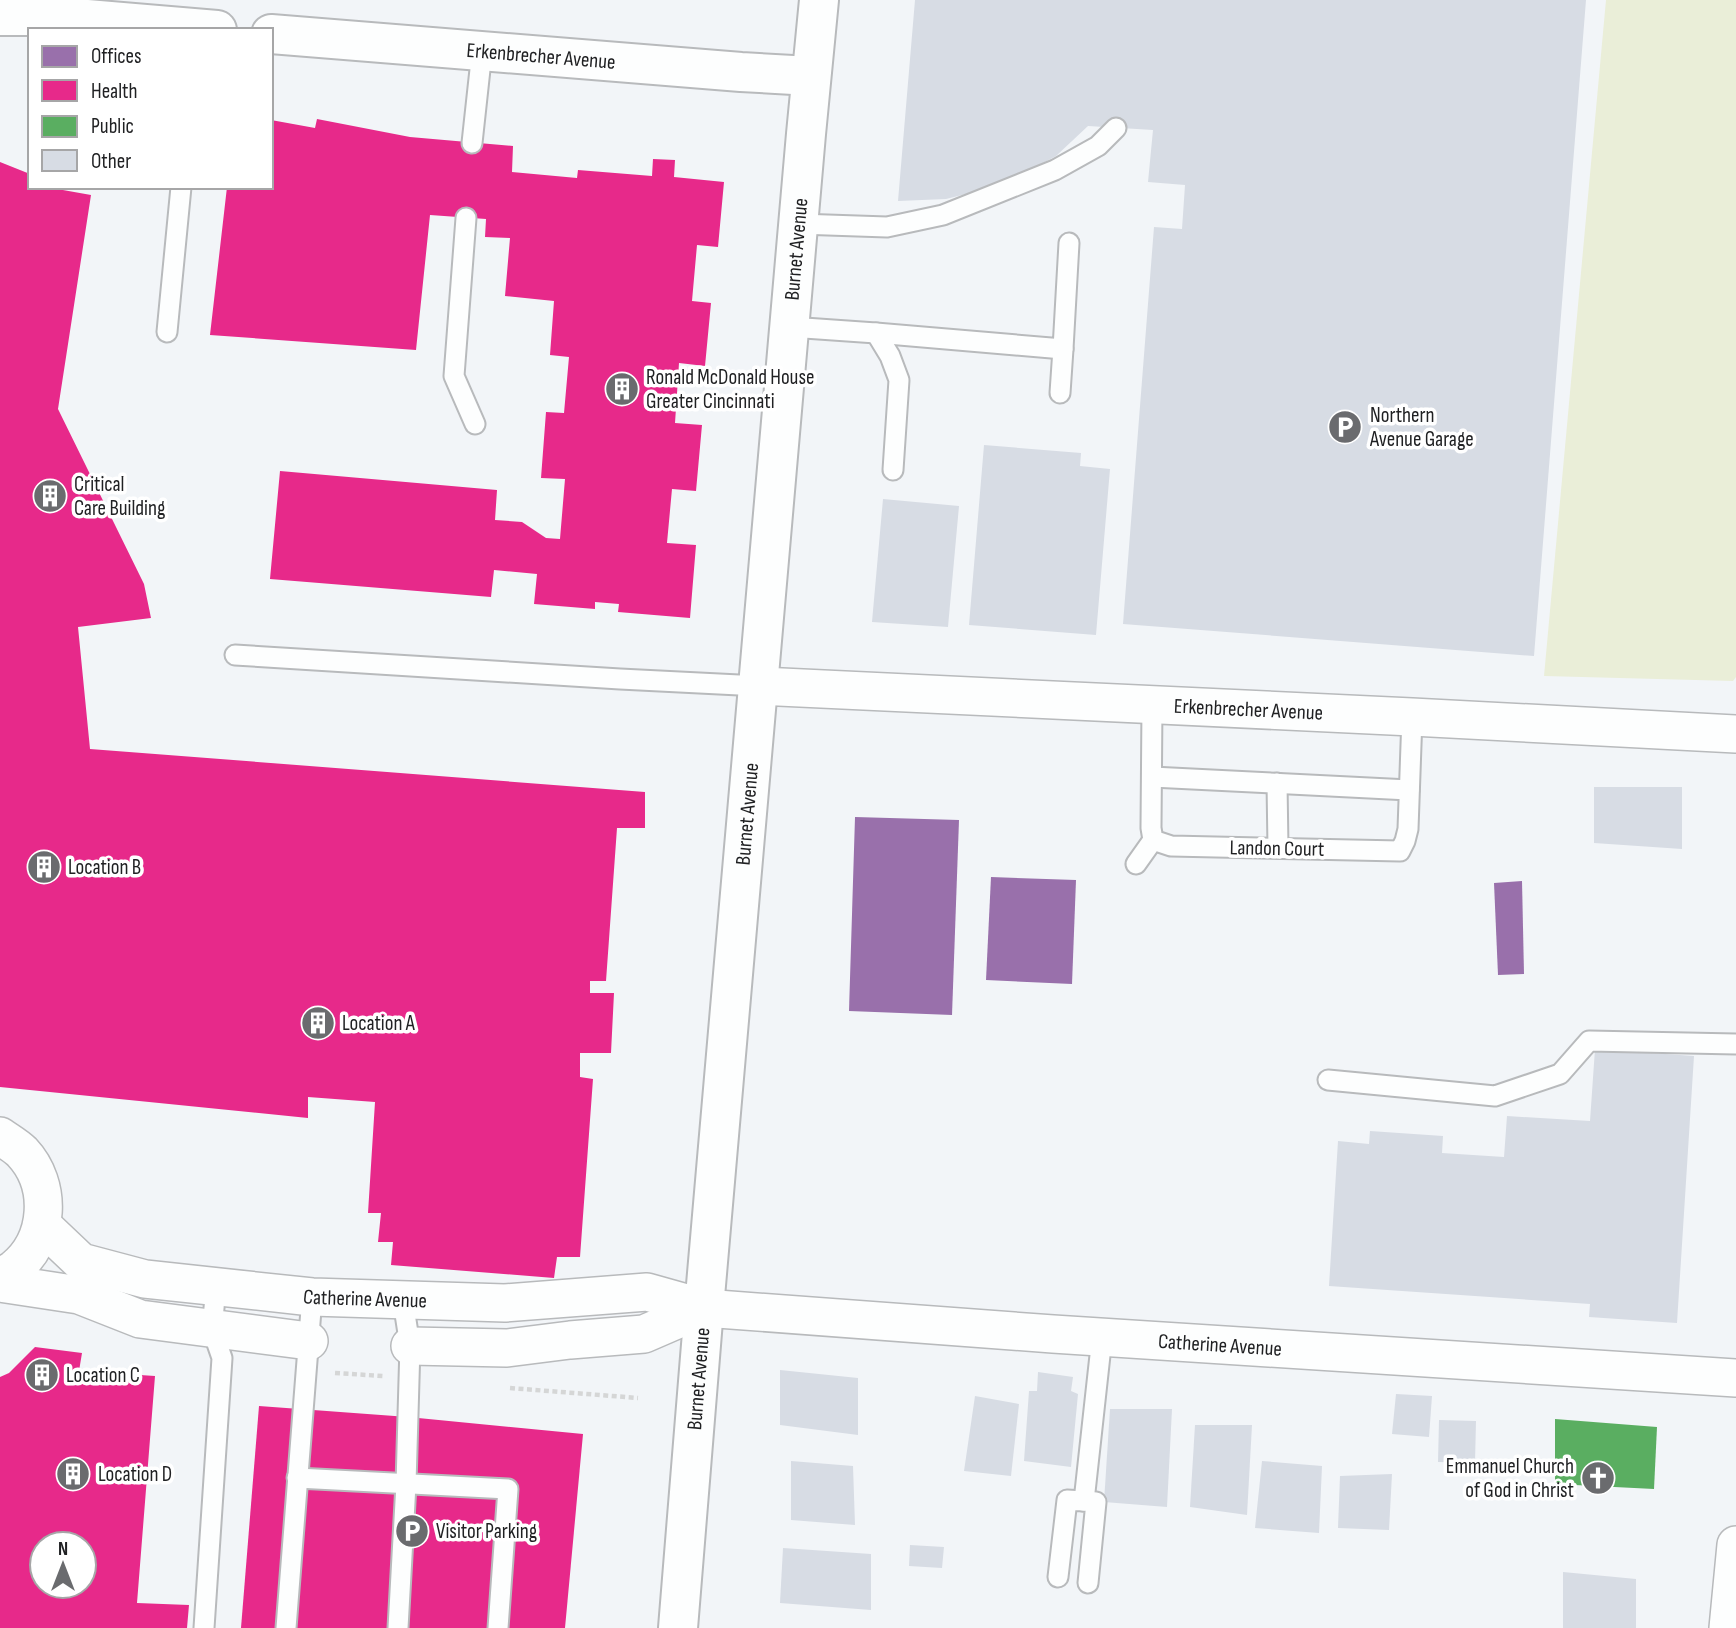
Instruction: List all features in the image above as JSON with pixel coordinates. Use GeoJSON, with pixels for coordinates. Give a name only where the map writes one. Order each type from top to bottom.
{"type":"FeatureCollection","features":[{"type":"Feature","properties":{"kind":"street","name":"Burnet Avenue"},"geometry":{"type":"LineString","coordinates":[[678,1628],[819,0]]}},
{"type":"Feature","properties":{"kind":"street"},"geometry":{"type":"LineString","coordinates":[[0,16],[52,16],[191,28]]}},
{"type":"Feature","properties":{"kind":"street","name":"Erkenbrecher Avenue"},"geometry":{"type":"LineString","coordinates":[[273,34],[811,76]]}},
{"type":"Feature","properties":{"kind":"street","name":"Erkenbrecher Avenue"},"geometry":{"type":"LineString","coordinates":[[759,685],[1736,734]]}},
{"type":"Feature","properties":{"kind":"street"},"geometry":{"type":"LineString","coordinates":[[0,1136],[22,1151],[37,1173],[44,1198],[42,1225],[32,1249],[15,1268],[0,1277]]}},
{"type":"Feature","properties":{"kind":"street","name":"Catherine Avenue"},"geometry":{"type":"LineString","coordinates":[[42,1225],[81,1262],[145,1279],[312,1297],[505,1303],[648,1292],[704,1308],[1736,1378]]}},
{"type":"Feature","properties":{"kind":"street"},"geometry":{"type":"LineString","coordinates":[[0,1283],[79,1294],[140,1319],[309,1341]]}},
{"type":"Feature","properties":{"kind":"street","name":"Catherine Avenue"},"geometry":{"type":"LineString","coordinates":[[410,1346],[507,1348],[644,1334],[704,1308]]}},
{"type":"Feature","properties":{"kind":"street"},"geometry":{"type":"LineString","coordinates":[[1728,1628],[1736,1545]]}},
{"type":"Feature","properties":{"kind":"lane"},"geometry":{"type":"LineString","coordinates":[[472,143],[482,51]]}},
{"type":"Feature","properties":{"kind":"lane"},"geometry":{"type":"LineString","coordinates":[[798,224],[887,227],[943,215],[1055,170],[1098,146],[1116,128]]}},
{"type":"Feature","properties":{"kind":"lane"},"geometry":{"type":"LineString","coordinates":[[167,332],[181,189]]}},
{"type":"Feature","properties":{"kind":"lane"},"geometry":{"type":"LineString","coordinates":[[466,218],[454,376],[475,424]]}},
{"type":"Feature","properties":{"kind":"lane"},"geometry":{"type":"LineString","coordinates":[[1060,393],[1069,243]]}},
{"type":"Feature","properties":{"kind":"lane"},"geometry":{"type":"LineString","coordinates":[[790,327],[1063,349]]}},
{"type":"Feature","properties":{"kind":"lane"},"geometry":{"type":"LineString","coordinates":[[876,333],[890,356],[899,380],[893,470]]}},
{"type":"Feature","properties":{"kind":"lane"},"geometry":{"type":"LineString","coordinates":[[235,654],[620,679],[759,685]]}},
{"type":"Feature","properties":{"kind":"lane"},"geometry":{"type":"LineString","coordinates":[[1136,864],[1153,839],[1152,705]]}},
{"type":"Feature","properties":{"kind":"lane","name":"Landon Court"},"geometry":{"type":"LineString","coordinates":[[1153,839],[1171,846],[1400,851],[1408,829],[1412,717]]}},
{"type":"Feature","properties":{"kind":"lane"},"geometry":{"type":"LineString","coordinates":[[1152,777],[1409,790]]}},
{"type":"Feature","properties":{"kind":"lane"},"geometry":{"type":"LineString","coordinates":[[1277,783],[1278,848]]}},
{"type":"Feature","properties":{"kind":"lane"},"geometry":{"type":"LineString","coordinates":[[1328,1080],[1495,1097],[1560,1073],[1589,1041],[1736,1044]]}},
{"type":"Feature","properties":{"kind":"lane"},"geometry":{"type":"LineString","coordinates":[[204,1628],[222,1358],[212,1329],[216,1287]]}},
{"type":"Feature","properties":{"kind":"lane"},"geometry":{"type":"LineString","coordinates":[[286,1628],[312,1297]]}},
{"type":"Feature","properties":{"kind":"lane"},"geometry":{"type":"LineString","coordinates":[[398,1628],[410,1346],[403,1301]]}},
{"type":"Feature","properties":{"kind":"lane"},"geometry":{"type":"LineString","coordinates":[[1084,1501],[1102,1337]]}},
{"type":"Feature","properties":{"kind":"lane"},"geometry":{"type":"LineString","coordinates":[[298,1478],[508,1489],[498,1628]]}},
{"type":"Feature","properties":{"kind":"lane"},"geometry":{"type":"LineString","coordinates":[[1058,1577],[1067,1500],[1096,1502],[1088,1583]]}},
{"type":"Feature","properties":{"kind":"path"},"geometry":{"type":"LineString","coordinates":[[332,1373],[387,1376]]}},
{"type":"Feature","properties":{"kind":"path"},"geometry":{"type":"LineString","coordinates":[[503,1387],[638,1398]]}},
{"type":"Feature","properties":{"kind":"green space"},"geometry":{"type":"Polygon","coordinates":[[[1606,0],[1736,0],[1736,677],[1733,681],[1544,676],[1606,0]]]}},
{"type":"Feature","properties":{"kind":"building: Offices"},"geometry":{"type":"Polygon","coordinates":[[[855,817],[959,820],[952,1015],[849,1011],[855,817]]]}},
{"type":"Feature","properties":{"kind":"building: Offices"},"geometry":{"type":"Polygon","coordinates":[[[991,877],[1076,880],[1072,984],[986,980],[991,877]]]}},
{"type":"Feature","properties":{"kind":"building: Offices"},"geometry":{"type":"Polygon","coordinates":[[[1522,881],[1524,974],[1498,975],[1494,883],[1522,881]]]}},
{"type":"Feature","properties":{"kind":"building: Health","name":"Ronald McDonald House Greater Cincinnati"},"geometry":{"type":"Polygon","coordinates":[[[317,119],[410,137],[513,146],[512,172],[577,178],[578,170],[652,176],[653,159],[675,160],[674,177],[724,182],[718,247],[697,245],[692,301],[711,303],[705,366],[679,363],[675,423],[702,425],[696,491],[672,489],[667,543],[696,545],[690,618],[618,612],[619,604],[595,602],[595,609],[534,604],[537,574],[494,570],[491,597],[270,579],[280,471],[497,490],[495,520],[522,522],[546,538],[560,539],[565,479],[541,478],[546,412],[564,413],[569,357],[550,355],[554,301],[505,296],[510,238],[485,237],[486,219],[430,215],[416,350],[210,335],[227,189],[273,189],[273,120],[315,128],[317,119]]]}},
{"type":"Feature","properties":{"kind":"building: Health","name":"Location A"},"geometry":{"type":"Polygon","coordinates":[[[0,162],[28,173],[28,189],[57,189],[91,195],[58,409],[144,584],[151,618],[78,627],[90,749],[645,792],[645,828],[617,828],[606,981],[590,981],[590,993],[614,993],[611,1053],[580,1053],[580,1077],[593,1079],[580,1257],[557,1257],[554,1278],[391,1265],[393,1242],[378,1242],[381,1213],[368,1213],[375,1102],[308,1097],[308,1118],[0,1087],[0,162]]]}},
{"type":"Feature","properties":{"kind":"building: Health","name":"Location D"},"geometry":{"type":"Polygon","coordinates":[[[35,1347],[82,1353],[79,1371],[155,1376],[137,1603],[189,1605],[187,1628],[0,1628],[0,1377],[9,1373],[35,1347]]]}},
{"type":"Feature","properties":{"kind":"building: Health","name":"Visitor Parking"},"geometry":{"type":"Polygon","coordinates":[[[259,1406],[583,1434],[565,1628],[241,1628],[259,1406]]]}},
{"type":"Feature","properties":{"kind":"building: Public"},"geometry":{"type":"Polygon","coordinates":[[[1555,1419],[1657,1427],[1654,1489],[1555,1484],[1555,1419]]]}},
{"type":"Feature","properties":{"kind":"building: Other","name":"Northern Avenue Garage"},"geometry":{"type":"Polygon","coordinates":[[[915,0],[1586,0],[1534,656],[1123,624],[1154,227],[1182,229],[1185,185],[1148,182],[1153,130],[1088,126],[1056,156],[1002,185],[946,199],[898,201],[915,0]]]}},
{"type":"Feature","properties":{"kind":"building: Other"},"geometry":{"type":"Polygon","coordinates":[[[984,445],[1081,453],[1080,466],[1110,469],[1096,635],[969,625],[984,445]]]}},
{"type":"Feature","properties":{"kind":"building: Other"},"geometry":{"type":"Polygon","coordinates":[[[883,499],[959,506],[948,627],[872,622],[883,499]]]}},
{"type":"Feature","properties":{"kind":"building: Other"},"geometry":{"type":"Polygon","coordinates":[[[1594,787],[1682,787],[1682,849],[1594,843],[1594,787]]]}},
{"type":"Feature","properties":{"kind":"building: Other"},"geometry":{"type":"Polygon","coordinates":[[[1595,1049],[1694,1056],[1677,1323],[1589,1317],[1590,1304],[1329,1286],[1338,1141],[1369,1144],[1370,1131],[1443,1136],[1442,1153],[1504,1157],[1507,1116],[1590,1121],[1595,1049]]]}},
{"type":"Feature","properties":{"kind":"building: Other"},"geometry":{"type":"Polygon","coordinates":[[[780,1370],[858,1378],[858,1435],[780,1425],[780,1370]]]}},
{"type":"Feature","properties":{"kind":"building: Other"},"geometry":{"type":"Polygon","coordinates":[[[1038,1372],[1073,1377],[1071,1391],[1078,1394],[1071,1467],[1024,1461],[1029,1391],[1037,1391],[1038,1372]]]}},
{"type":"Feature","properties":{"kind":"building: Other"},"geometry":{"type":"Polygon","coordinates":[[[1396,1394],[1432,1396],[1429,1437],[1392,1434],[1396,1394]]]}},
{"type":"Feature","properties":{"kind":"building: Other"},"geometry":{"type":"Polygon","coordinates":[[[975,1396],[1019,1404],[1011,1476],[964,1471],[975,1396]]]}},
{"type":"Feature","properties":{"kind":"building: Other"},"geometry":{"type":"Polygon","coordinates":[[[1110,1409],[1172,1409],[1167,1507],[1104,1502],[1110,1409]]]}},
{"type":"Feature","properties":{"kind":"building: Other"},"geometry":{"type":"Polygon","coordinates":[[[1439,1420],[1476,1421],[1475,1463],[1438,1462],[1439,1420]]]}},
{"type":"Feature","properties":{"kind":"building: Other"},"geometry":{"type":"Polygon","coordinates":[[[1195,1425],[1252,1425],[1247,1515],[1190,1507],[1195,1425]]]}},
{"type":"Feature","properties":{"kind":"building: Other"},"geometry":{"type":"Polygon","coordinates":[[[791,1461],[853,1466],[855,1525],[791,1520],[791,1461]]]}},
{"type":"Feature","properties":{"kind":"building: Other"},"geometry":{"type":"Polygon","coordinates":[[[1262,1461],[1322,1466],[1319,1533],[1255,1528],[1262,1461]]]}},
{"type":"Feature","properties":{"kind":"building: Other"},"geometry":{"type":"Polygon","coordinates":[[[1392,1474],[1389,1530],[1338,1528],[1340,1476],[1392,1474]]]}},
{"type":"Feature","properties":{"kind":"building: Other"},"geometry":{"type":"Polygon","coordinates":[[[910,1545],[944,1547],[942,1568],[909,1566],[910,1545]]]}},
{"type":"Feature","properties":{"kind":"building: Other"},"geometry":{"type":"Polygon","coordinates":[[[783,1548],[871,1554],[871,1610],[780,1603],[783,1548]]]}},
{"type":"Feature","properties":{"kind":"building: Other"},"geometry":{"type":"Polygon","coordinates":[[[1563,1572],[1636,1579],[1636,1628],[1563,1628],[1563,1572]]]}},
{"type":"Feature","properties":{"kind":"place","name":"Ronald McDonald House Greater Cincinnati"},"geometry":{"type":"Point","coordinates":[622,389]}},
{"type":"Feature","properties":{"kind":"place","name":"Northern Avenue Garage"},"geometry":{"type":"Point","coordinates":[1345,427]}},
{"type":"Feature","properties":{"kind":"place","name":"Critical Care Building"},"geometry":{"type":"Point","coordinates":[50,496]}},
{"type":"Feature","properties":{"kind":"place","name":"Location B"},"geometry":{"type":"Point","coordinates":[44,867]}},
{"type":"Feature","properties":{"kind":"place","name":"Location A"},"geometry":{"type":"Point","coordinates":[318,1023]}},
{"type":"Feature","properties":{"kind":"place","name":"Location C"},"geometry":{"type":"Point","coordinates":[42,1375]}},
{"type":"Feature","properties":{"kind":"place","name":"Location D"},"geometry":{"type":"Point","coordinates":[73,1474]}},
{"type":"Feature","properties":{"kind":"place","name":"Emmanuel Church of God in Christ"},"geometry":{"type":"Point","coordinates":[1598,1478]}},
{"type":"Feature","properties":{"kind":"place","name":"Visitor Parking"},"geometry":{"type":"Point","coordinates":[412,1531]}}]}
